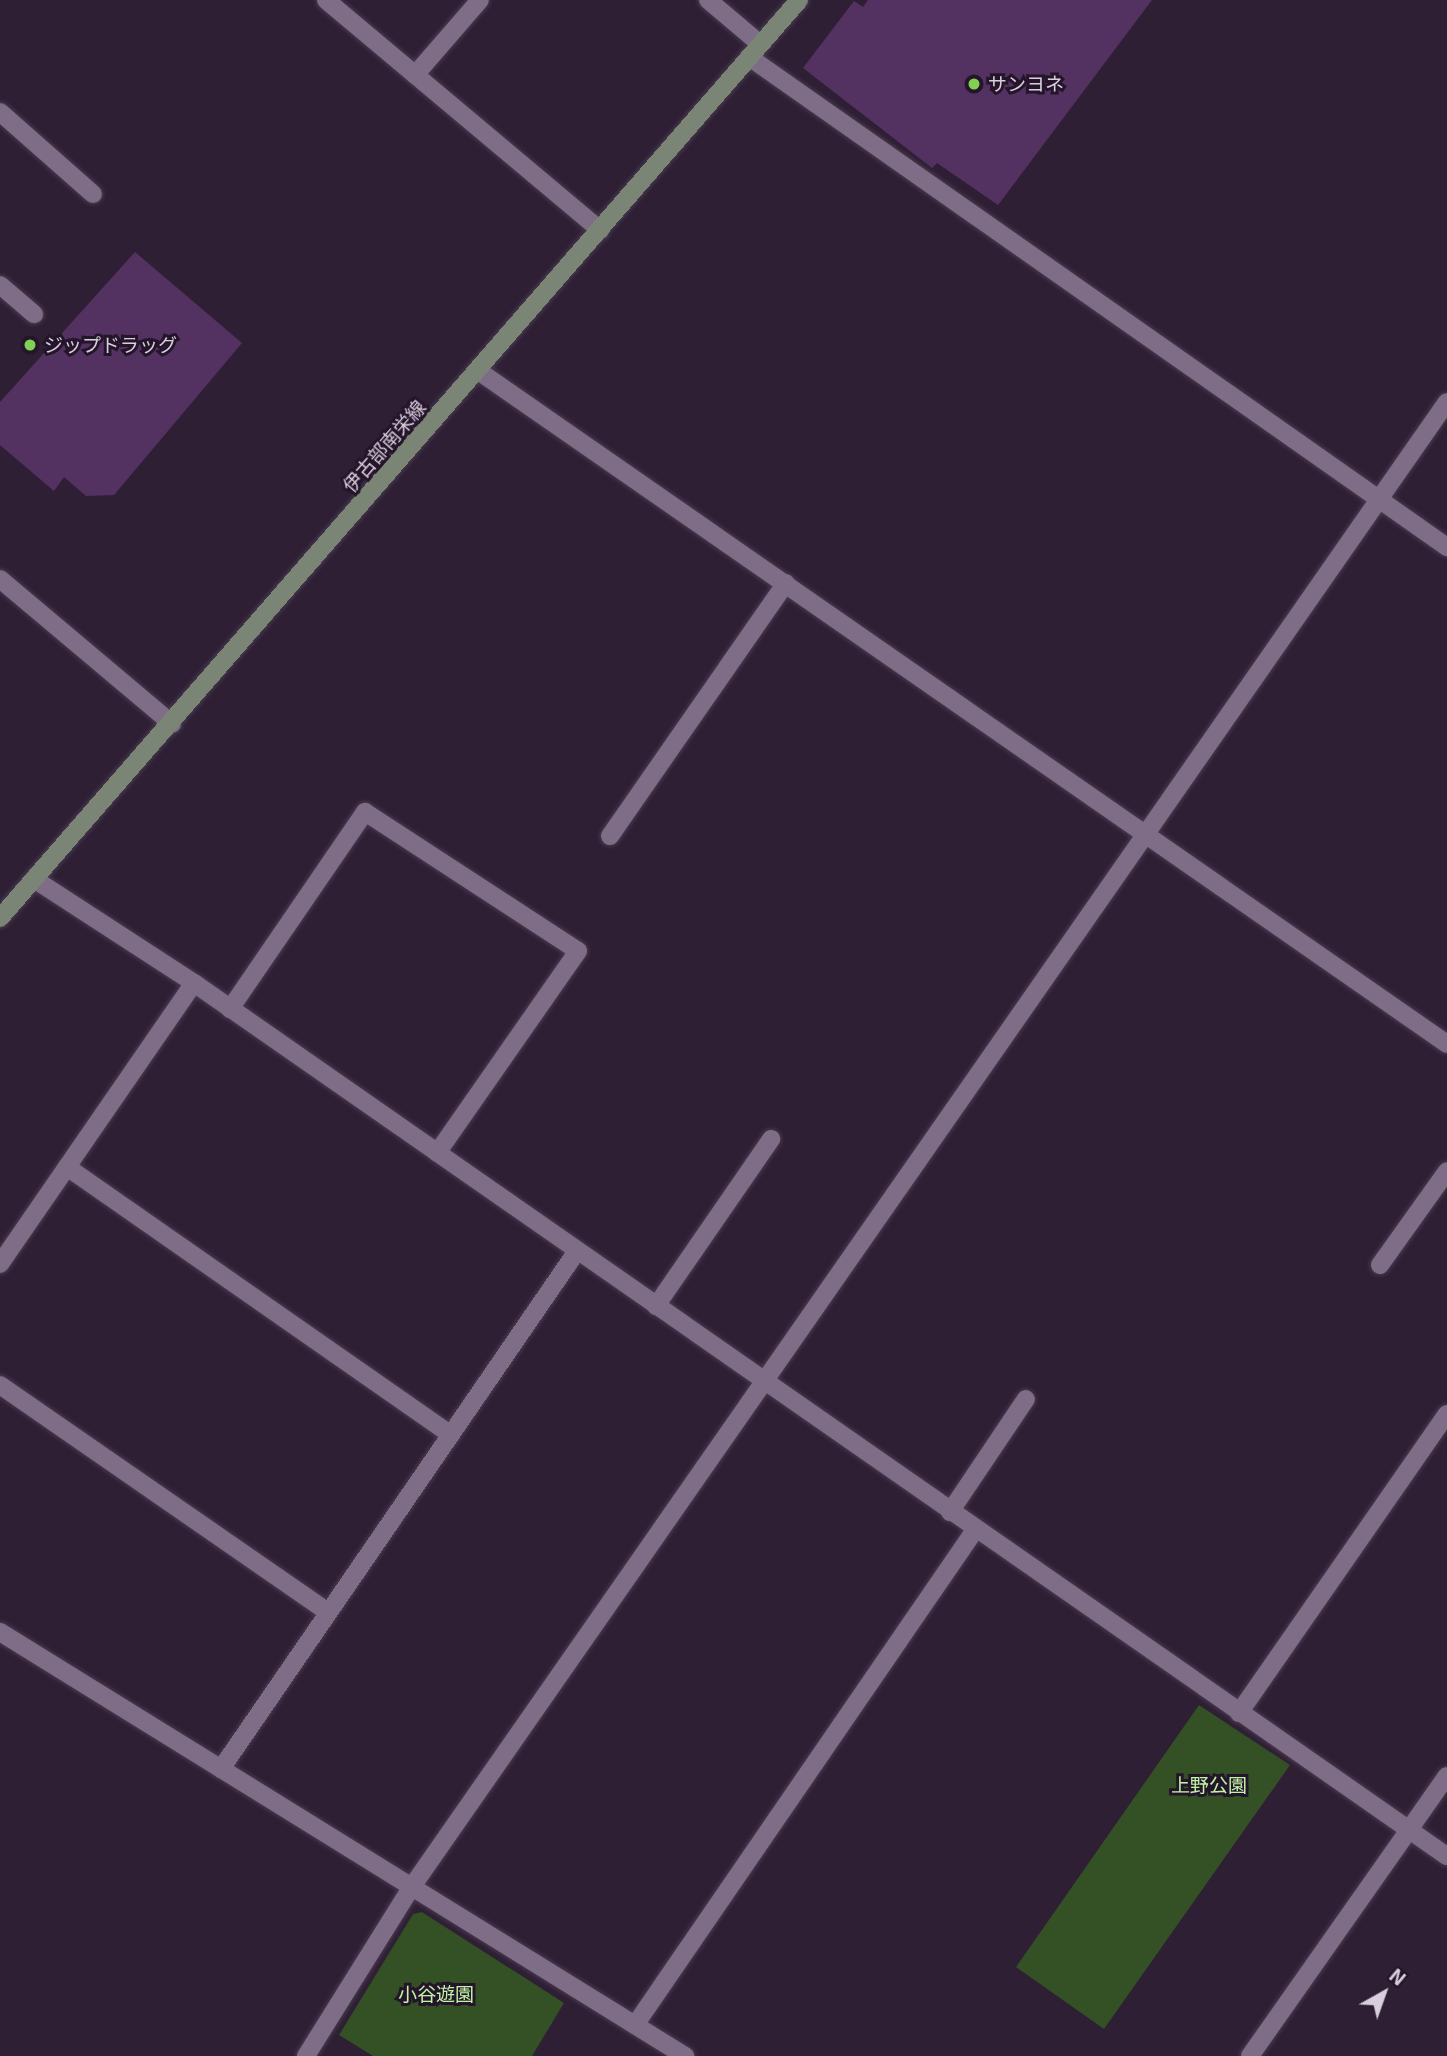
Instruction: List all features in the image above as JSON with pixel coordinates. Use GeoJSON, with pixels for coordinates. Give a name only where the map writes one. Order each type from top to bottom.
{"type":"FeatureCollection","features":[{"type":"Feature","properties":{"kind":"main road","name":"伊古部南栄線"},"geometry":{"type":"LineString","coordinates":[[0,918],[172,724],[799,0]]}},
{"type":"Feature","properties":{"kind":"street"},"geometry":{"type":"LineString","coordinates":[[326,0],[600,230]]}},
{"type":"Feature","properties":{"kind":"street"},"geometry":{"type":"LineString","coordinates":[[415,75],[480,0]]}},
{"type":"Feature","properties":{"kind":"street"},"geometry":{"type":"LineString","coordinates":[[708,0],[755,51],[1447,547]]}},
{"type":"Feature","properties":{"kind":"street"},"geometry":{"type":"LineString","coordinates":[[0,112],[93,194]]}},
{"type":"Feature","properties":{"kind":"street"},"geometry":{"type":"LineString","coordinates":[[0,285],[34,314]]}},
{"type":"Feature","properties":{"kind":"street"},"geometry":{"type":"LineString","coordinates":[[477,370],[1148,833],[1447,1044]]}},
{"type":"Feature","properties":{"kind":"street"},"geometry":{"type":"LineString","coordinates":[[306,2056],[411,1888],[767,1382],[1447,401]]}},
{"type":"Feature","properties":{"kind":"street"},"geometry":{"type":"LineString","coordinates":[[0,579],[172,724]]}},
{"type":"Feature","properties":{"kind":"street"},"geometry":{"type":"LineString","coordinates":[[610,836],[786,583]]}},
{"type":"Feature","properties":{"kind":"street"},"geometry":{"type":"LineString","coordinates":[[230,1009],[365,812],[578,951],[437,1153]]}},
{"type":"Feature","properties":{"kind":"street"},"geometry":{"type":"LineString","coordinates":[[34,879],[194,983],[975,1530],[1447,1856]]}},
{"type":"Feature","properties":{"kind":"street"},"geometry":{"type":"LineString","coordinates":[[0,1264],[194,983]]}},
{"type":"Feature","properties":{"kind":"street"},"geometry":{"type":"LineString","coordinates":[[656,1306],[771,1139]]}},
{"type":"Feature","properties":{"kind":"street"},"geometry":{"type":"LineString","coordinates":[[67,1167],[451,1435]]}},
{"type":"Feature","properties":{"kind":"street"},"geometry":{"type":"LineString","coordinates":[[1380,1265],[1447,1171]]}},
{"type":"Feature","properties":{"kind":"street"},"geometry":{"type":"LineString","coordinates":[[221,1769],[577,1251]]}},
{"type":"Feature","properties":{"kind":"street"},"geometry":{"type":"LineString","coordinates":[[0,1385],[328,1612]]}},
{"type":"Feature","properties":{"kind":"street"},"geometry":{"type":"LineString","coordinates":[[950,1512],[1026,1399]]}},
{"type":"Feature","properties":{"kind":"street"},"geometry":{"type":"LineString","coordinates":[[1238,1713],[1447,1414]]}},
{"type":"Feature","properties":{"kind":"street"},"geometry":{"type":"LineString","coordinates":[[635,2025],[975,1530]]}},
{"type":"Feature","properties":{"kind":"street"},"geometry":{"type":"LineString","coordinates":[[0,1632],[685,2056]]}},
{"type":"Feature","properties":{"kind":"street"},"geometry":{"type":"LineString","coordinates":[[1250,2056],[1447,1776]]}},
{"type":"Feature","properties":{"kind":"green space","name":"上野公園"},"geometry":{"type":"Polygon","coordinates":[[[1199,1705],[1290,1765],[1104,2029],[1016,1967],[1199,1705]]]}},
{"type":"Feature","properties":{"kind":"green space","name":"小谷遊園"},"geometry":{"type":"Polygon","coordinates":[[[422,1912],[564,2003],[532,2056],[373,2056],[339,2035],[413,1914],[422,1912]]]}},
{"type":"Feature","properties":{"kind":"building"},"geometry":{"type":"Polygon","coordinates":[[[868,0],[1152,0],[998,205],[937,163],[932,168],[803,68],[854,1],[863,7],[868,0]]]}},
{"type":"Feature","properties":{"kind":"building"},"geometry":{"type":"Polygon","coordinates":[[[135,252],[242,343],[114,495],[86,496],[64,477],[54,491],[0,445],[0,402],[135,252]]]}},
{"type":"Feature","properties":{"kind":"place","name":"サンヨネ"},"geometry":{"type":"Point","coordinates":[974,84]}},
{"type":"Feature","properties":{"kind":"place","name":"ジップドラッグ"},"geometry":{"type":"Point","coordinates":[30,345]}}]}
